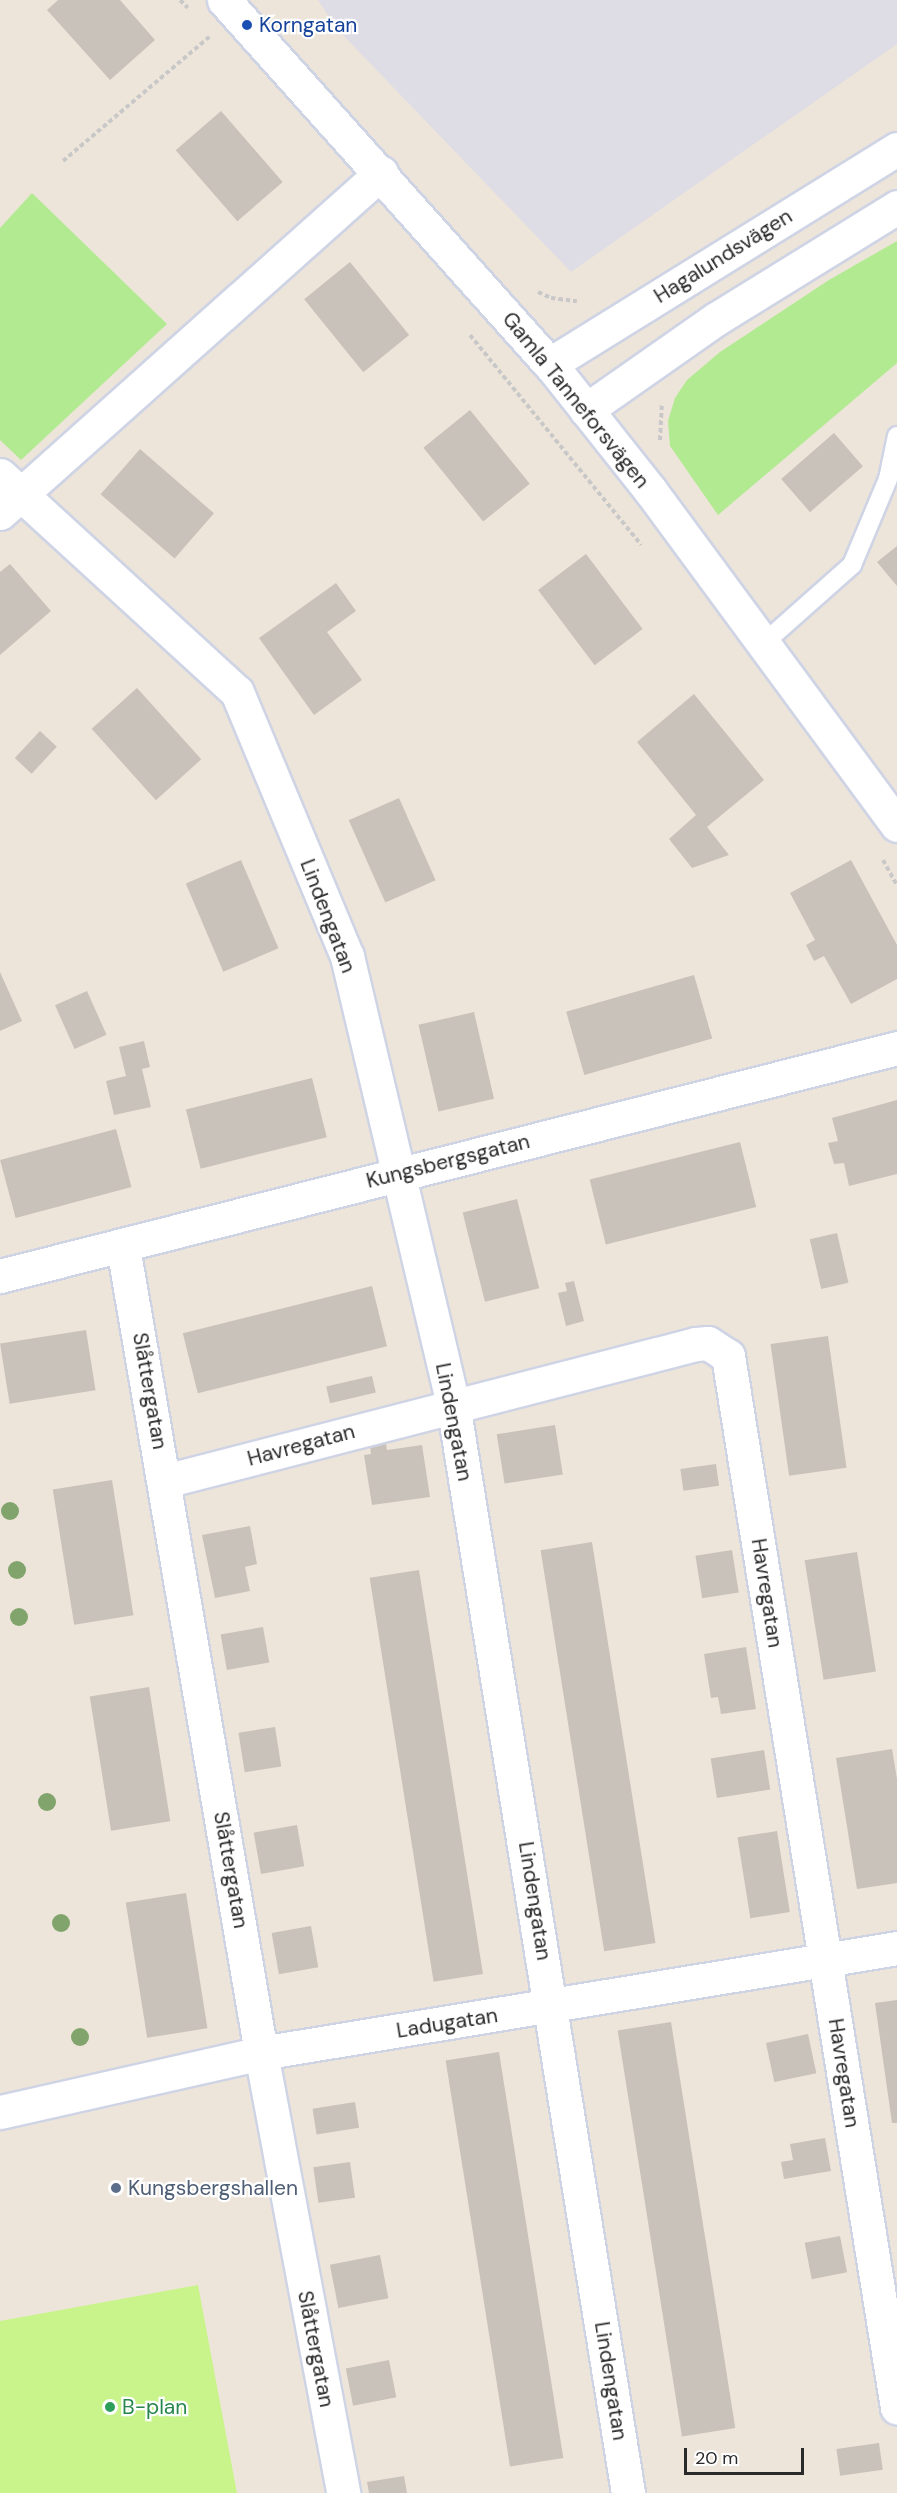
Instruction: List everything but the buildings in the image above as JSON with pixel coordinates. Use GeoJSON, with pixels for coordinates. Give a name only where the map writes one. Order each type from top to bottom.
{"type":"FeatureCollection","features":[{"type":"Feature","properties":{"kind":"street","name":"Gamla Tanneforsvägen"},"geometry":{"type":"LineString","coordinates":[[224,0],[550,364],[650,490],[897,825]]}},
{"type":"Feature","properties":{"kind":"street","name":"Hagalundsvägen"},"geometry":{"type":"LineString","coordinates":[[550,364],[897,149]]}},
{"type":"Feature","properties":{"kind":"street"},"geometry":{"type":"LineString","coordinates":[[7,494],[381,173]]}},
{"type":"Feature","properties":{"kind":"street"},"geometry":{"type":"LineString","coordinates":[[586,410],[716,319],[897,207]]}},
{"type":"Feature","properties":{"kind":"street","name":"Lindengatan"},"geometry":{"type":"LineString","coordinates":[[7,494],[237,692],[346,956],[453,1404],[553,2007],[628,2493]]}},
{"type":"Feature","properties":{"kind":"street","name":"Kungsbergsgatan"},"geometry":{"type":"LineString","coordinates":[[0,1276],[123,1247],[398,1174],[897,1048]]}},
{"type":"Feature","properties":{"kind":"street","name":"Slåttergatan"},"geometry":{"type":"LineString","coordinates":[[123,1247],[165,1481],[261,2053],[343,2493]]}},
{"type":"Feature","properties":{"kind":"street","name":"Havregatan"},"geometry":{"type":"LineString","coordinates":[[165,1481],[453,1404],[696,1344],[708,1343],[728,1356],[897,2408]]}},
{"type":"Feature","properties":{"kind":"street","name":"Ladugatan"},"geometry":{"type":"LineString","coordinates":[[0,2112],[261,2053],[553,2007],[897,1948]]}},
{"type":"Feature","properties":{"kind":"lane"},"geometry":{"type":"LineString","coordinates":[[764,643],[852,565],[888,479],[897,436]]}},
{"type":"Feature","properties":{"kind":"path"},"geometry":{"type":"LineString","coordinates":[[63,161],[212,35]]}},
{"type":"Feature","properties":{"kind":"path"},"geometry":{"type":"LineString","coordinates":[[534,290],[551,298],[583,300]]}},
{"type":"Feature","properties":{"kind":"path"},"geometry":{"type":"LineString","coordinates":[[462,326],[616,515],[650,490]]}},
{"type":"Feature","properties":{"kind":"path"},"geometry":{"type":"LineString","coordinates":[[660,445],[658,418],[664,394]]}},
{"type":"Feature","properties":{"kind":"shaded area"},"geometry":{"type":"Polygon","coordinates":[[[318,0],[897,0],[897,44],[571,272],[337,29],[318,0]]]}},
{"type":"Feature","properties":{"kind":"green space"},"geometry":{"type":"Polygon","coordinates":[[[32,193],[167,324],[21,460],[0,440],[0,228],[32,193]]]}},
{"type":"Feature","properties":{"kind":"green space"},"geometry":{"type":"Polygon","coordinates":[[[897,241],[897,363],[718,515],[670,446],[668,421],[675,398],[687,380],[720,352],[829,280],[897,241]]]}},
{"type":"Feature","properties":{"kind":"green space","name":"B-plan"},"geometry":{"type":"Polygon","coordinates":[[[198,2285],[237,2493],[0,2493],[0,2321],[198,2285]]]}},
{"type":"Feature","properties":{"kind":"place","name":"Korngatan"},"geometry":{"type":"Point","coordinates":[247,25]}},
{"type":"Feature","properties":{"kind":"place","name":"Kungsbergshallen"},"geometry":{"type":"Point","coordinates":[116,2188]}},
{"type":"Feature","properties":{"kind":"place","name":"B-plan"},"geometry":{"type":"Point","coordinates":[110,2407]}}]}
